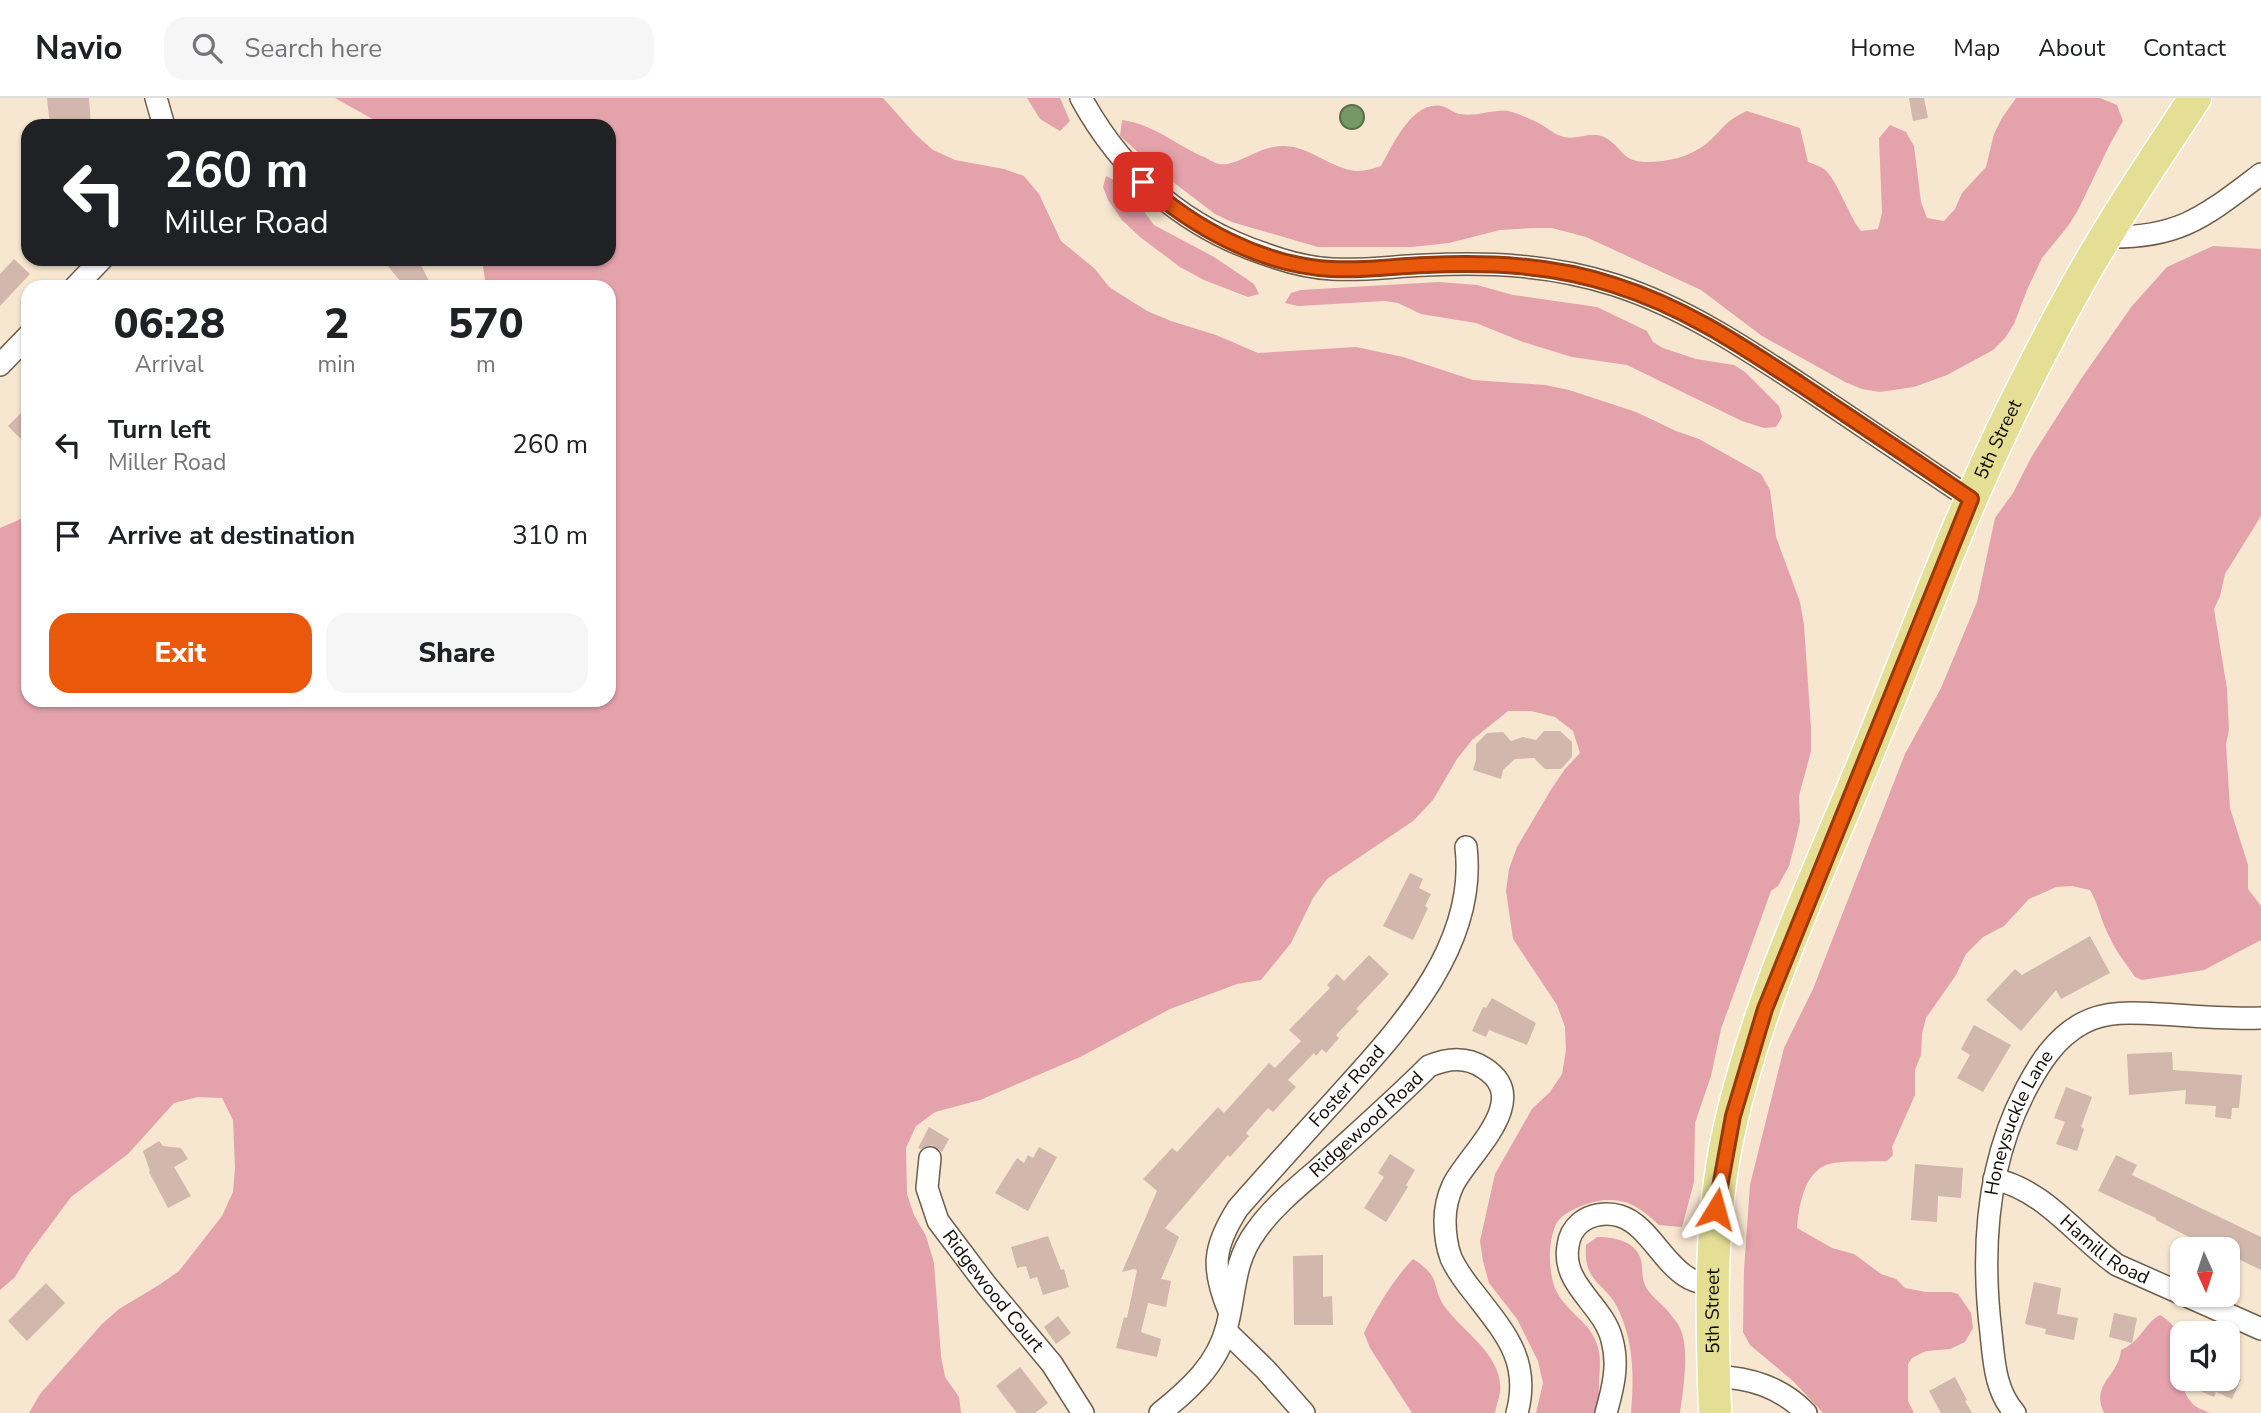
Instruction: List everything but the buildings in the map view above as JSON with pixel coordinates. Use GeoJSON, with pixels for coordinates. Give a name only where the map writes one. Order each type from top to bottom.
{"type":"FeatureCollection","features":[{"type":"Feature","properties":{"kind":"main road","name":"5th Street"},"geometry":{"type":"LineString","coordinates":[[1715,1413],[1712,1285],[1714,1235],[1725,1150],[1739,1091],[1761,1020],[1800,917],[1971,499],[2045,346],[2104,237],[2195,103]]}},
{"type":"Feature","properties":{"kind":"street"},"geometry":{"type":"LineString","coordinates":[[156,98],[162,119]]}},
{"type":"Feature","properties":{"kind":"street"},"geometry":{"type":"LineString","coordinates":[[1081,98],[1107,141],[1143,182],[1183,215],[1230,241],[1280,259],[1329,269],[1501,264],[1567,272],[1617,286],[1679,311],[1737,342],[1971,499]]}},
{"type":"Feature","properties":{"kind":"street"},"geometry":{"type":"LineString","coordinates":[[2104,237],[2130,238],[2175,230],[2211,211],[2261,174]]}},
{"type":"Feature","properties":{"kind":"street"},"geometry":{"type":"LineString","coordinates":[[82,280],[95,266]]}},
{"type":"Feature","properties":{"kind":"street"},"geometry":{"type":"LineString","coordinates":[[0,365],[21,343]]}},
{"type":"Feature","properties":{"kind":"street","name":"Foster Road"},"geometry":{"type":"LineString","coordinates":[[1304,1413],[1228,1322],[1219,1288],[1216,1262],[1219,1240],[1238,1208],[1376,1055],[1413,1008],[1449,946],[1464,906],[1468,887],[1466,847]]}},
{"type":"Feature","properties":{"kind":"street","name":"Honeysuckle Lane"},"geometry":{"type":"LineString","coordinates":[[2015,1413],[2006,1402],[1997,1377],[1987,1289],[1987,1235],[1994,1179],[2007,1129],[2032,1076],[2056,1043],[2078,1026],[2101,1016],[2119,1013],[2261,1018]]}},
{"type":"Feature","properties":{"kind":"street","name":"Ridgewood Road"},"geometry":{"type":"LineString","coordinates":[[1160,1413],[1193,1386],[1206,1370],[1228,1322],[1235,1276],[1245,1247],[1258,1227],[1429,1066],[1443,1060],[1459,1058],[1475,1062],[1488,1070],[1498,1083],[1502,1111],[1495,1126],[1453,1185],[1445,1218],[1446,1237],[1451,1258],[1462,1278],[1502,1327],[1517,1360],[1522,1378],[1517,1413]]}},
{"type":"Feature","properties":{"kind":"street","name":"Ridgewood Court"},"geometry":{"type":"LineString","coordinates":[[930,1158],[927,1188],[939,1221],[987,1286],[1052,1364],[1083,1413]]}},
{"type":"Feature","properties":{"kind":"street","name":"Hamill Road"},"geometry":{"type":"LineString","coordinates":[[1994,1179],[2009,1182],[2042,1201],[2097,1251],[2117,1265],[2261,1329]]}},
{"type":"Feature","properties":{"kind":"street"},"geometry":{"type":"LineString","coordinates":[[1606,1413],[1614,1388],[1616,1354],[1612,1336],[1570,1272],[1566,1257],[1573,1229],[1594,1215],[1624,1217],[1642,1231],[1681,1273],[1712,1285]]}},
{"type":"Feature","properties":{"kind":"street"},"geometry":{"type":"LineString","coordinates":[[1714,1377],[1756,1383],[1785,1396],[1806,1413]]}},
{"type":"Feature","properties":{"kind":"shaded area"},"geometry":{"type":"Polygon","coordinates":[[[335,98],[883,98],[933,150],[955,160],[1004,169],[1024,176],[1039,194],[1061,241],[1095,269],[1109,287],[1147,311],[1258,353],[1356,347],[1403,357],[1473,380],[1545,385],[1569,390],[1636,412],[1699,439],[1761,474],[1770,490],[1776,537],[1800,602],[1804,625],[1811,751],[1799,796],[1800,822],[1789,866],[1778,886],[1771,891],[1721,1029],[1711,1076],[1695,1123],[1694,1182],[1682,1227],[1659,1225],[1630,1204],[1608,1200],[1572,1210],[1560,1219],[1553,1231],[1550,1256],[1555,1288],[1564,1303],[1588,1328],[1599,1349],[1598,1413],[1536,1413],[1543,1383],[1538,1361],[1517,1319],[1489,1283],[1480,1241],[1495,1174],[1532,1109],[1550,1092],[1562,1074],[1566,1050],[1565,1027],[1557,1005],[1513,939],[1506,891],[1509,869],[1517,847],[1552,788],[1580,753],[1573,731],[1555,717],[1531,711],[1508,711],[1472,740],[1457,759],[1433,800],[1413,821],[1327,879],[1313,898],[1291,943],[1261,980],[1237,984],[1170,1009],[1080,1057],[980,1100],[935,1112],[916,1126],[906,1148],[907,1194],[914,1215],[926,1236],[934,1263],[941,1356],[945,1377],[959,1397],[961,1413],[29,1413],[40,1394],[102,1324],[119,1309],[179,1271],[222,1216],[233,1192],[235,1168],[233,1120],[222,1098],[198,1097],[174,1103],[128,1154],[71,1197],[15,1277],[0,1290],[0,528],[21,519],[21,707],[616,707],[616,280],[485,280],[483,266],[616,266],[616,119],[372,119],[335,98]]]}},
{"type":"Feature","properties":{"kind":"shaded area"},"geometry":{"type":"Polygon","coordinates":[[[1027,98],[1060,98],[1070,121],[1060,131],[1040,119],[1027,98]]]}},
{"type":"Feature","properties":{"kind":"shaded area"},"geometry":{"type":"Polygon","coordinates":[[[2016,98],[2100,98],[2117,105],[2123,121],[2078,210],[2042,258],[2014,324],[2005,338],[1993,350],[1947,375],[1914,387],[1880,392],[1845,382],[1762,336],[1701,290],[1586,237],[1552,228],[1534,228],[1500,230],[1449,243],[1412,247],[1318,247],[1232,222],[1215,214],[1160,172],[1120,136],[1122,120],[1154,130],[1219,164],[1234,162],[1266,149],[1285,146],[1302,149],[1342,168],[1362,171],[1381,166],[1412,117],[1431,106],[1441,106],[1466,115],[1512,112],[1561,136],[1573,138],[1594,135],[1606,138],[1632,159],[1654,162],[1693,152],[1706,144],[1733,118],[1747,111],[1800,128],[1808,162],[1829,174],[1861,231],[1878,229],[1882,213],[1879,138],[1890,125],[1906,132],[1914,146],[1921,202],[1927,218],[1944,221],[1955,209],[1962,193],[1986,167],[1994,134],[2016,98]]]}},
{"type":"Feature","properties":{"kind":"shaded area"},"geometry":{"type":"Polygon","coordinates":[[[1352,105],[1360,109],[1364,117],[1360,125],[1352,129],[1344,125],[1340,117],[1344,109],[1352,105]]]}},
{"type":"Feature","properties":{"kind":"shaded area"},"geometry":{"type":"Polygon","coordinates":[[[1106,176],[1125,186],[1154,225],[1214,257],[1254,284],[1259,294],[1248,297],[1204,280],[1180,267],[1140,237],[1122,220],[1108,200],[1103,187],[1106,176]]]}},
{"type":"Feature","properties":{"kind":"shaded area"},"geometry":{"type":"Polygon","coordinates":[[[2213,246],[2261,249],[2261,516],[2225,574],[2214,609],[2227,689],[2229,730],[2226,744],[2230,808],[2248,865],[2248,889],[2261,906],[2261,940],[2204,970],[2142,980],[2135,977],[2115,948],[2090,890],[2072,886],[2056,887],[2029,899],[2004,926],[1983,937],[1966,954],[1956,975],[1926,1018],[1921,1055],[1915,1070],[1915,1095],[1892,1147],[1893,1155],[1887,1161],[1838,1162],[1818,1170],[1804,1192],[1797,1228],[1832,1248],[1854,1254],[1881,1274],[1896,1279],[1905,1288],[1958,1294],[1971,1313],[1973,1328],[1965,1342],[1950,1349],[1926,1351],[1912,1358],[1908,1364],[1908,1401],[1914,1413],[1823,1413],[1793,1381],[1750,1345],[1743,1332],[1750,1185],[1784,1048],[1813,989],[1905,754],[1941,688],[1977,602],[1995,518],[2013,493],[2032,456],[2081,379],[2132,306],[2167,267],[2213,246]]]}},
{"type":"Feature","properties":{"kind":"shaded area"},"geometry":{"type":"Polygon","coordinates":[[[1439,282],[1477,285],[1513,295],[1597,307],[1647,331],[1653,342],[1663,348],[1696,359],[1734,365],[1745,372],[1779,406],[1782,417],[1776,427],[1764,428],[1742,421],[1627,365],[1572,357],[1523,342],[1476,323],[1421,314],[1398,303],[1385,301],[1298,306],[1285,303],[1291,293],[1301,290],[1439,282]]]}},
{"type":"Feature","properties":{"kind":"shaded area"},"geometry":{"type":"Polygon","coordinates":[[[1597,1237],[1617,1239],[1634,1248],[1641,1260],[1646,1287],[1680,1328],[1685,1362],[1680,1413],[1631,1413],[1632,1374],[1628,1336],[1614,1301],[1592,1276],[1586,1258],[1586,1245],[1597,1237]]]}},
{"type":"Feature","properties":{"kind":"shaded area"},"geometry":{"type":"Polygon","coordinates":[[[1413,1259],[1429,1271],[1445,1307],[1481,1345],[1496,1367],[1500,1392],[1495,1413],[1412,1413],[1370,1348],[1364,1333],[1386,1294],[1413,1259]]]}},
{"type":"Feature","properties":{"kind":"shaded area"},"geometry":{"type":"Polygon","coordinates":[[[2160,1315],[2170,1323],[2170,1391],[2185,1391],[2193,1404],[2210,1413],[2104,1413],[2100,1395],[2116,1367],[2121,1350],[2134,1342],[2160,1315]]]}},
{"type":"Feature","properties":{"kind":"route"},"geometry":{"type":"LineString","coordinates":[[1143,182],[1183,215],[1230,241],[1254,251],[1305,265],[1355,270],[1467,263],[1533,266],[1595,279],[1648,297],[1737,342],[1971,499],[1777,975],[1748,1060],[1733,1116],[1716,1209]]}}]}
